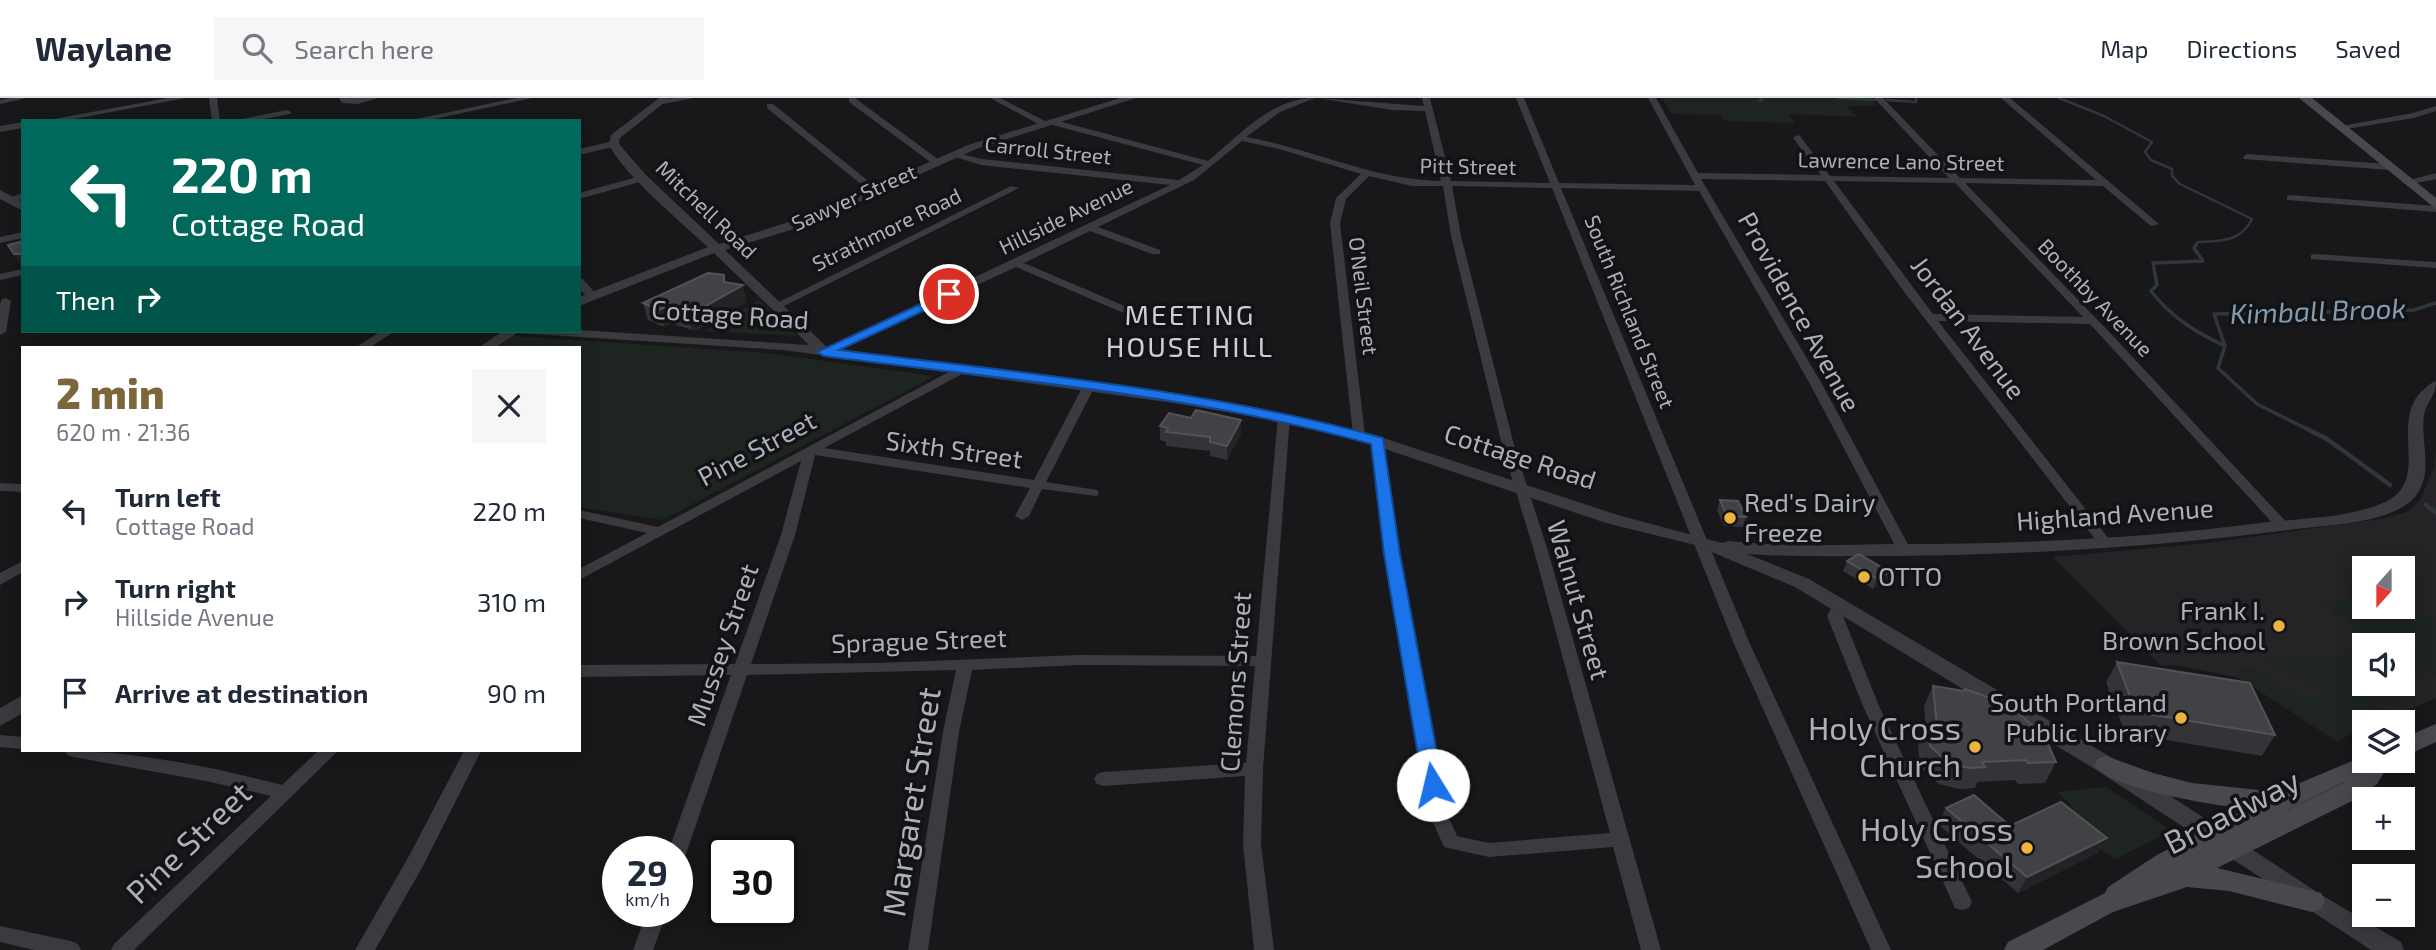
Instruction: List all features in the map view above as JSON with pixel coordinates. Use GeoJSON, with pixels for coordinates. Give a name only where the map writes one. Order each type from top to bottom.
{"type":"FeatureCollection","features":[{"type":"Feature","properties":{"kind":"main road"},"geometry":{"type":"LineString","coordinates":[[2305,98],[2436,207]]}},
{"type":"Feature","properties":{"kind":"main road"},"geometry":{"type":"LineString","coordinates":[[2415,742],[2436,732]]}},
{"type":"Feature","properties":{"kind":"main road"},"geometry":{"type":"LineString","coordinates":[[2106,765],[2187,792],[2232,799],[2283,799]]}},
{"type":"Feature","properties":{"kind":"main road","name":"Broadway"},"geometry":{"type":"LineString","coordinates":[[2105,904],[2185,876],[2215,857],[2226,842],[2283,799],[2326,778],[2352,770]]}},
{"type":"Feature","properties":{"kind":"main road","name":"Broadway"},"geometry":{"type":"LineString","coordinates":[[2018,950],[2105,904],[2146,872],[2351,790],[2371,773]]}},
{"type":"Feature","properties":{"kind":"main road"},"geometry":{"type":"LineString","coordinates":[[2185,876],[2229,880],[2312,901]]}},
{"type":"Feature","properties":{"kind":"street"},"geometry":{"type":"LineString","coordinates":[[0,102],[23,98]]}},
{"type":"Feature","properties":{"kind":"street"},"geometry":{"type":"LineString","coordinates":[[59,119],[182,98]]}},
{"type":"Feature","properties":{"kind":"street"},"geometry":{"type":"LineString","coordinates":[[213,98],[216,119]]}},
{"type":"Feature","properties":{"kind":"street"},"geometry":{"type":"LineString","coordinates":[[343,98],[348,102],[374,99]]}},
{"type":"Feature","properties":{"kind":"street"},"geometry":{"type":"LineString","coordinates":[[428,119],[528,98]]}},
{"type":"Feature","properties":{"kind":"street"},"geometry":{"type":"LineString","coordinates":[[581,152],[614,144],[619,133],[661,101],[690,98]]}},
{"type":"Feature","properties":{"kind":"street"},"geometry":{"type":"LineString","coordinates":[[848,99],[863,98]]}},
{"type":"Feature","properties":{"kind":"street"},"geometry":{"type":"LineString","coordinates":[[994,98],[1048,123],[1210,164]]}},
{"type":"Feature","properties":{"kind":"street","name":"Sawyer Street"},"geometry":{"type":"LineString","coordinates":[[581,301],[716,248],[806,221],[955,154],[1131,98]]}},
{"type":"Feature","properties":{"kind":"street","name":"Hillside Avenue"},"geometry":{"type":"LineString","coordinates":[[824,352],[1180,183],[1210,164],[1256,124],[1311,98]]}},
{"type":"Feature","properties":{"kind":"street"},"geometry":{"type":"LineString","coordinates":[[1321,98],[1378,106],[1428,103]]}},
{"type":"Feature","properties":{"kind":"street","name":"South Richland Street"},"geometry":{"type":"LineString","coordinates":[[1520,98],[1748,656],[1881,950]]}},
{"type":"Feature","properties":{"kind":"street","name":"Providence Avenue"},"geometry":{"type":"LineString","coordinates":[[1652,98],[1816,384],[1904,550]]}},
{"type":"Feature","properties":{"kind":"street","name":"Boothby Avenue"},"geometry":{"type":"LineString","coordinates":[[1878,98],[2092,321],[2283,526]]}},
{"type":"Feature","properties":{"kind":"street"},"geometry":{"type":"LineString","coordinates":[[2005,98],[2154,224]]}},
{"type":"Feature","properties":{"kind":"street"},"geometry":{"type":"LineString","coordinates":[[848,99],[936,162]]}},
{"type":"Feature","properties":{"kind":"street","name":"Walnut Street"},"geometry":{"type":"LineString","coordinates":[[1428,103],[1456,236],[1521,488],[1541,551],[1651,950]]}},
{"type":"Feature","properties":{"kind":"street"},"geometry":{"type":"LineString","coordinates":[[770,106],[875,191]]}},
{"type":"Feature","properties":{"kind":"street"},"geometry":{"type":"LineString","coordinates":[[2340,127],[2414,115],[2436,108]]}},
{"type":"Feature","properties":{"kind":"street"},"geometry":{"type":"LineString","coordinates":[[247,119],[286,112]]}},
{"type":"Feature","properties":{"kind":"street"},"geometry":{"type":"LineString","coordinates":[[0,129],[21,125]]}},
{"type":"Feature","properties":{"kind":"street","name":"Pitt Street"},"geometry":{"type":"LineString","coordinates":[[1239,138],[1276,145],[1366,174],[1412,183],[1702,188]]}},
{"type":"Feature","properties":{"kind":"street","name":"Jordan Avenue"},"geometry":{"type":"LineString","coordinates":[[1797,138],[1930,317],[2106,544]]}},
{"type":"Feature","properties":{"kind":"street","name":"Mitchell Road"},"geometry":{"type":"LineString","coordinates":[[614,144],[620,154],[696,231],[730,259],[824,352]]}},
{"type":"Feature","properties":{"kind":"street","name":"Carroll Street"},"geometry":{"type":"LineString","coordinates":[[955,154],[981,162],[1180,183]]}},
{"type":"Feature","properties":{"kind":"street"},"geometry":{"type":"LineString","coordinates":[[2247,157],[2389,167]]}},
{"type":"Feature","properties":{"kind":"street","name":"O'Neil Street"},"geometry":{"type":"LineString","coordinates":[[1359,435],[1335,223],[1341,198],[1366,174]]}},
{"type":"Feature","properties":{"kind":"street","name":"Lawrence Lano Street"},"geometry":{"type":"LineString","coordinates":[[1695,176],[2105,183]]}},
{"type":"Feature","properties":{"kind":"street"},"geometry":{"type":"LineString","coordinates":[[2407,181],[2436,176]]}},
{"type":"Feature","properties":{"kind":"street"},"geometry":{"type":"LineString","coordinates":[[581,195],[644,178]]}},
{"type":"Feature","properties":{"kind":"street","name":"Strathmore Road"},"geometry":{"type":"LineString","coordinates":[[776,306],[1014,188]]}},
{"type":"Feature","properties":{"kind":"street"},"geometry":{"type":"LineString","coordinates":[[2290,198],[2436,207]]}},
{"type":"Feature","properties":{"kind":"street"},"geometry":{"type":"LineString","coordinates":[[1090,227],[1156,252]]}},
{"type":"Feature","properties":{"kind":"street"},"geometry":{"type":"LineString","coordinates":[[0,240],[21,235]]}},
{"type":"Feature","properties":{"kind":"street"},"geometry":{"type":"LineString","coordinates":[[2315,257],[2436,265]]}},
{"type":"Feature","properties":{"kind":"street"},"geometry":{"type":"LineString","coordinates":[[1016,263],[1130,312]]}},
{"type":"Feature","properties":{"kind":"street"},"geometry":{"type":"LineString","coordinates":[[0,277],[21,272]]}},
{"type":"Feature","properties":{"kind":"street"},"geometry":{"type":"LineString","coordinates":[[581,283],[592,296]]}},
{"type":"Feature","properties":{"kind":"street"},"geometry":{"type":"LineString","coordinates":[[0,332],[7,301]]}},
{"type":"Feature","properties":{"kind":"street"},"geometry":{"type":"LineString","coordinates":[[1930,317],[2092,321]]}},
{"type":"Feature","properties":{"kind":"street"},"geometry":{"type":"LineString","coordinates":[[364,346],[386,333]]}},
{"type":"Feature","properties":{"kind":"street"},"geometry":{"type":"LineString","coordinates":[[488,346],[509,333]]}},
{"type":"Feature","properties":{"kind":"street","name":"Cottage Road"},"geometry":{"type":"LineString","coordinates":[[557,333],[775,346],[1089,386],[1284,417],[1359,435],[1612,519],[1701,541],[1790,577],[1839,606],[2106,765],[2312,901],[2392,950]]}},
{"type":"Feature","properties":{"kind":"street","name":"Pine Street"},"geometry":{"type":"LineString","coordinates":[[581,574],[960,370]]}},
{"type":"Feature","properties":{"kind":"street"},"geometry":{"type":"LineString","coordinates":[[1022,516],[1089,386]]}},
{"type":"Feature","properties":{"kind":"street","name":"Highland Avenue"},"geometry":{"type":"LineString","coordinates":[[1701,541],[1785,550],[1904,550],[2106,544],[2283,526],[2378,510],[2406,496],[2415,484],[2418,455],[2414,419],[2420,401],[2436,386]]}},
{"type":"Feature","properties":{"kind":"street","name":"Clemons Street"},"geometry":{"type":"LineString","coordinates":[[1264,950],[1252,844],[1254,769],[1261,661],[1284,417]]}},
{"type":"Feature","properties":{"kind":"street"},"geometry":{"type":"LineString","coordinates":[[1378,441],[1392,554],[1436,810],[1451,842],[1489,850],[1619,839]]}},
{"type":"Feature","properties":{"kind":"street","name":"Sixth Street"},"geometry":{"type":"LineString","coordinates":[[810,450],[1092,493]]}},
{"type":"Feature","properties":{"kind":"street","name":"Mussey Street"},"geometry":{"type":"LineString","coordinates":[[683,836],[788,535],[810,450]]}},
{"type":"Feature","properties":{"kind":"street"},"geometry":{"type":"LineString","coordinates":[[0,487],[21,488]]}},
{"type":"Feature","properties":{"kind":"street"},"geometry":{"type":"LineString","coordinates":[[581,514],[659,531]]}},
{"type":"Feature","properties":{"kind":"street"},"geometry":{"type":"LineString","coordinates":[[0,580],[21,566]]}},
{"type":"Feature","properties":{"kind":"street"},"geometry":{"type":"LineString","coordinates":[[1839,606],[1835,616],[1871,706],[1962,902]]}},
{"type":"Feature","properties":{"kind":"street","name":"Sprague Street"},"geometry":{"type":"LineString","coordinates":[[581,671],[742,670],[1079,660],[1261,661]]}},
{"type":"Feature","properties":{"kind":"street","name":"Margaret Street"},"geometry":{"type":"LineString","coordinates":[[918,950],[964,664]]}},
{"type":"Feature","properties":{"kind":"street"},"geometry":{"type":"LineString","coordinates":[[0,719],[21,703]]}},
{"type":"Feature","properties":{"kind":"street"},"geometry":{"type":"LineString","coordinates":[[0,741],[21,743]]}},
{"type":"Feature","properties":{"kind":"street"},"geometry":{"type":"LineString","coordinates":[[78,752],[138,765],[222,776],[285,793]]}},
{"type":"Feature","properties":{"kind":"street","name":"Pine Street"},"geometry":{"type":"LineString","coordinates":[[121,950],[328,752]]}},
{"type":"Feature","properties":{"kind":"street"},"geometry":{"type":"LineString","coordinates":[[365,950],[416,861],[471,752]]}},
{"type":"Feature","properties":{"kind":"street"},"geometry":{"type":"LineString","coordinates":[[1104,779],[1254,769]]}},
{"type":"Feature","properties":{"kind":"street"},"geometry":{"type":"LineString","coordinates":[[643,950],[651,927]]}},
{"type":"Feature","properties":{"kind":"street"},"geometry":{"type":"LineString","coordinates":[[0,934],[71,950]]}},
{"type":"Feature","properties":{"kind":"shaded area"},"geometry":{"type":"Polygon","coordinates":[[[1662,98],[1870,98],[1877,105],[1846,107],[1859,117],[1789,114],[1795,123],[1725,121],[1720,115],[1672,114],[1662,98]]]}},
{"type":"Feature","properties":{"kind":"shaded area"},"geometry":{"type":"Polygon","coordinates":[[[759,300],[798,336],[704,331],[759,300]]]}},
{"type":"Feature","properties":{"kind":"shaded area"},"geometry":{"type":"Polygon","coordinates":[[[513,336],[766,353],[935,376],[662,520],[581,507],[581,346],[500,346],[513,336]]]}},
{"type":"Feature","properties":{"kind":"shaded area","name":"Frank I. Brown School"},"geometry":{"type":"Polygon","coordinates":[[[2436,447],[2436,698],[2409,710],[2352,710],[2352,734],[2336,741],[2240,678],[2175,665],[2161,666],[2053,557],[2207,543],[2381,519],[2407,512],[2420,500],[2435,465],[2436,447]]]}},
{"type":"Feature","properties":{"kind":"shaded area"},"geometry":{"type":"Polygon","coordinates":[[[2352,601],[2352,620],[2415,620],[2415,613],[2436,620],[2436,676],[2428,677],[2415,673],[2415,633],[2359,633],[2323,602],[2352,601]]]}},
{"type":"Feature","properties":{"kind":"shaded area"},"geometry":{"type":"Polygon","coordinates":[[[2343,657],[2352,665],[2352,685],[2343,685],[2351,695],[2327,694],[2313,684],[2281,669],[2267,658],[2343,657]]]}},
{"type":"Feature","properties":{"kind":"shaded area"},"geometry":{"type":"Polygon","coordinates":[[[2255,668],[2300,698],[2363,696],[2386,710],[2352,710],[2352,734],[2336,741],[2240,678],[2235,670],[2255,668]]]}},
{"type":"Feature","properties":{"kind":"shaded area"},"geometry":{"type":"Polygon","coordinates":[[[2106,787],[2172,831],[2115,859],[2085,839],[2070,803],[2057,792],[2106,787]]]}},
{"type":"Feature","properties":{"kind":"building"},"geometry":{"type":"Polygon","coordinates":[[[21,242],[21,254],[14,254],[8,245],[21,242]]]}},
{"type":"Feature","properties":{"kind":"building"},"geometry":{"type":"Polygon","coordinates":[[[708,273],[724,275],[724,282],[743,285],[695,312],[687,313],[667,306],[659,310],[643,303],[708,273]]]}},
{"type":"Feature","properties":{"kind":"building"},"geometry":{"type":"Polygon","coordinates":[[[1196,410],[1241,420],[1227,446],[1210,442],[1210,437],[1166,432],[1168,428],[1160,426],[1169,413],[1191,418],[1196,410]]]}},
{"type":"Feature","properties":{"kind":"building"},"geometry":{"type":"Polygon","coordinates":[[[1720,500],[1738,501],[1746,517],[1727,516],[1720,500]]]}},
{"type":"Feature","properties":{"kind":"building"},"geometry":{"type":"Polygon","coordinates":[[[1859,554],[1890,572],[1877,579],[1847,561],[1859,554]]]}},
{"type":"Feature","properties":{"kind":"building"},"geometry":{"type":"Polygon","coordinates":[[[2117,662],[2250,683],[2275,735],[2136,712],[2117,662]]]}},
{"type":"Feature","properties":{"kind":"building"},"geometry":{"type":"Polygon","coordinates":[[[1933,686],[1965,689],[1993,699],[2017,712],[2045,737],[2056,762],[1982,762],[1985,767],[1969,768],[1949,763],[1930,746],[1928,725],[1937,727],[1933,686]]]}},
{"type":"Feature","properties":{"kind":"building"},"geometry":{"type":"Polygon","coordinates":[[[1974,795],[2010,826],[2061,802],[2107,838],[2027,877],[1946,808],[1974,795]]]}},
{"type":"Feature","properties":{"kind":"waterway"},"geometry":{"type":"LineString","coordinates":[[1760,101],[1763,98]]}},
{"type":"Feature","properties":{"kind":"waterway"},"geometry":{"type":"LineString","coordinates":[[1839,98],[1876,100]]}},
{"type":"Feature","properties":{"kind":"waterway"},"geometry":{"type":"LineString","coordinates":[[1887,100],[1916,102],[1916,98]]}},
{"type":"Feature","properties":{"kind":"waterway"},"geometry":{"type":"LineString","coordinates":[[2059,98],[2104,116],[2152,142],[2145,152],[2151,160],[2172,169],[2172,176],[2180,184],[2252,219],[2242,232],[2230,239],[2198,242],[2195,246]]}},
{"type":"Feature","properties":{"kind":"waterway"},"geometry":{"type":"LineString","coordinates":[[2196,245],[2194,248],[2203,261],[2153,263],[2157,285],[2151,291],[2184,323],[2225,346]]}},
{"type":"Feature","properties":{"kind":"waterway","name":"Kimball Brook"},"geometry":{"type":"LineString","coordinates":[[2225,346],[2214,314],[2414,310],[2436,303]]}},
{"type":"Feature","properties":{"kind":"waterway","name":"Kimball Brook"},"geometry":{"type":"LineString","coordinates":[[2225,346],[2218,368],[2257,404],[2327,439],[2390,485]]}},
{"type":"Feature","properties":{"kind":"waterway","name":"Kimball Brook"},"geometry":{"type":"LineString","coordinates":[[2426,505],[2436,513]]}},
{"type":"Feature","properties":{"kind":"place","name":"Red's Dairy Freeze"},"geometry":{"type":"Point","coordinates":[1730,518]}},
{"type":"Feature","properties":{"kind":"place","name":"OTTO"},"geometry":{"type":"Point","coordinates":[1864,577]}},
{"type":"Feature","properties":{"kind":"place","name":"Frank I. Brown School"},"geometry":{"type":"Point","coordinates":[2279,626]}},
{"type":"Feature","properties":{"kind":"place","name":"South Portland Public Library"},"geometry":{"type":"Point","coordinates":[2181,718]}},
{"type":"Feature","properties":{"kind":"place","name":"Holy Cross Church"},"geometry":{"type":"Point","coordinates":[1975,747]}},
{"type":"Feature","properties":{"kind":"place","name":"Holy Cross School"},"geometry":{"type":"Point","coordinates":[2027,848]}},
{"type":"Feature","properties":{"kind":"district","name":"MEETING HOUSE HILL"},"geometry":{"type":"Point","coordinates":[1190,331]}},
{"type":"Feature","properties":{"kind":"route"},"geometry":{"type":"LineString","coordinates":[[949,294],[824,352],[1174,398],[1315,424],[1378,441],[1409,661],[1433,785]]}}]}
